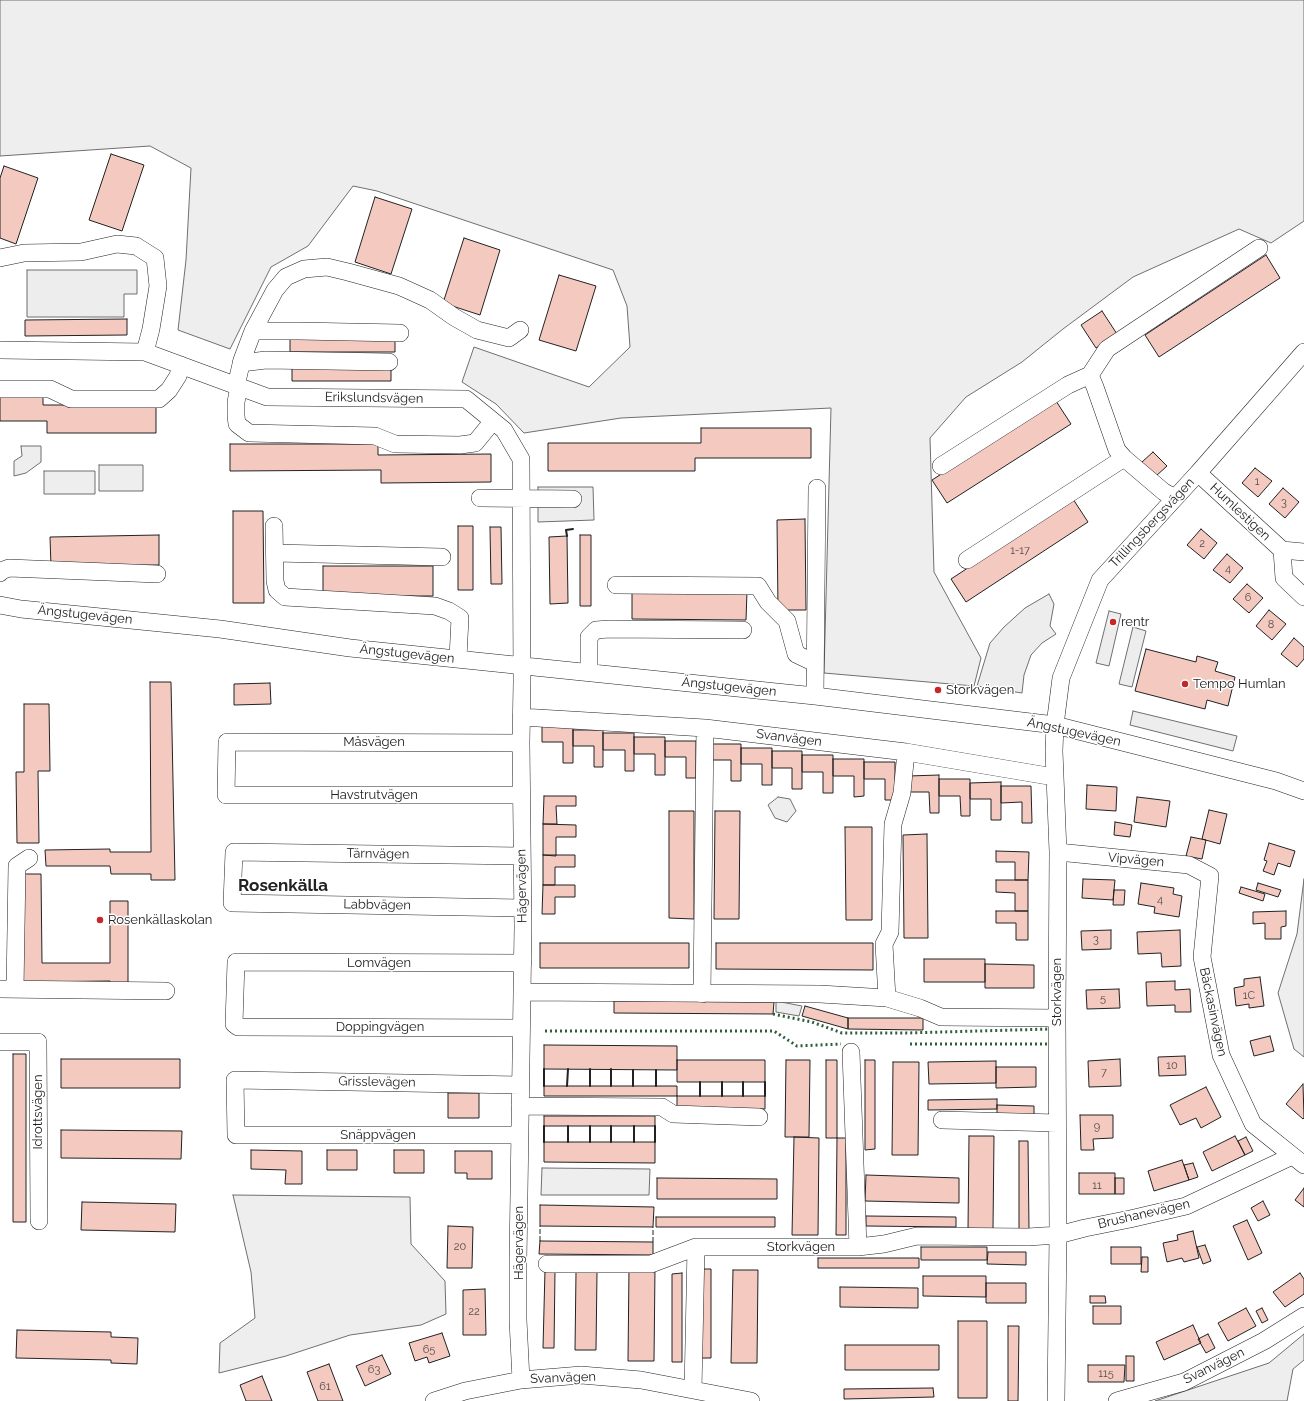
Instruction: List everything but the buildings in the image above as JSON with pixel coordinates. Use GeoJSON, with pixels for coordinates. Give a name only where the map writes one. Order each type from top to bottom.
{"type":"FeatureCollection","features":[{"type":"Feature","properties":{"kind":"street"},"geometry":{"type":"LineString","coordinates":[[0,258],[24,253],[81,252],[117,244],[136,246],[155,258],[158,286],[152,329],[145,352]]}},
{"type":"Feature","properties":{"kind":"street"},"geometry":{"type":"LineString","coordinates":[[942,466],[1068,385],[1090,375],[1107,349],[1259,248]]}},
{"type":"Feature","properties":{"kind":"street"},"geometry":{"type":"LineString","coordinates":[[493,421],[475,443],[460,445],[395,444],[375,436],[249,433],[237,424],[236,416],[237,386],[241,363],[253,331],[275,290],[286,277],[304,269],[327,268],[348,272],[399,286],[430,300],[454,317],[477,330],[509,338],[520,330]]}},
{"type":"Feature","properties":{"kind":"street"},"geometry":{"type":"LineString","coordinates":[[253,331],[400,333]]}},
{"type":"Feature","properties":{"kind":"street","name":"Erikslundsvägen"},"geometry":{"type":"LineString","coordinates":[[0,350],[145,352],[266,397],[466,400],[504,430],[522,459],[522,666]]}},
{"type":"Feature","properties":{"kind":"street","name":"Trillingsbergsvägen"},"geometry":{"type":"LineString","coordinates":[[1055,725],[1062,678],[1100,580],[1198,473],[1304,352]]}},
{"type":"Feature","properties":{"kind":"street"},"geometry":{"type":"LineString","coordinates":[[241,363],[266,360],[389,362]]}},
{"type":"Feature","properties":{"kind":"street"},"geometry":{"type":"LineString","coordinates":[[0,389],[50,390],[71,400],[159,399],[169,390],[178,376],[181,365]]}},
{"type":"Feature","properties":{"kind":"street"},"geometry":{"type":"LineString","coordinates":[[1090,375],[1096,387],[1117,450],[1124,458],[1164,492],[1175,498]]}},
{"type":"Feature","properties":{"kind":"street"},"geometry":{"type":"LineString","coordinates":[[967,560],[1124,458]]}},
{"type":"Feature","properties":{"kind":"street","name":"Humlestigen"},"geometry":{"type":"LineString","coordinates":[[1198,473],[1282,550],[1304,552]]}},
{"type":"Feature","properties":{"kind":"street"},"geometry":{"type":"LineString","coordinates":[[815,696],[816,488]]}},
{"type":"Feature","properties":{"kind":"street"},"geometry":{"type":"LineString","coordinates":[[480,498],[573,499]]}},
{"type":"Feature","properties":{"kind":"street"},"geometry":{"type":"LineString","coordinates":[[274,526],[275,581],[277,590],[285,597],[435,606],[449,611],[460,618],[458,658]]}},
{"type":"Feature","properties":{"kind":"street","name":"Humlestigen"},"geometry":{"type":"LineString","coordinates":[[1282,550],[1284,578],[1304,597]]}},
{"type":"Feature","properties":{"kind":"street"},"geometry":{"type":"LineString","coordinates":[[275,553],[442,557]]}},
{"type":"Feature","properties":{"kind":"street"},"geometry":{"type":"LineString","coordinates":[[0,573],[1,571],[9,568],[157,574]]}},
{"type":"Feature","properties":{"kind":"street"},"geometry":{"type":"LineString","coordinates":[[616,585],[758,586],[768,602],[787,621],[796,654],[815,663]]}},
{"type":"Feature","properties":{"kind":"street","name":"Ängstugevägen"},"geometry":{"type":"LineString","coordinates":[[0,605],[21,609],[220,629],[350,648],[815,696],[1055,725],[1276,781],[1304,792]]}},
{"type":"Feature","properties":{"kind":"street"},"geometry":{"type":"LineString","coordinates":[[589,672],[589,637],[596,630],[743,630]]}},
{"type":"Feature","properties":{"kind":"street","name":"Hägervägen"},"geometry":{"type":"LineString","coordinates":[[521,1380],[518,1306],[519,1135],[523,963],[521,795],[522,666]]}},
{"type":"Feature","properties":{"kind":"street","name":"Svanvägen"},"geometry":{"type":"LineString","coordinates":[[521,717],[705,728],[906,752],[1054,777]]}},
{"type":"Feature","properties":{"kind":"street","name":"Storkvägen"},"geometry":{"type":"LineString","coordinates":[[1055,725],[1054,777],[1058,852],[1056,1018],[1058,1235],[1056,1401]]}},
{"type":"Feature","properties":{"kind":"street"},"geometry":{"type":"LineString","coordinates":[[702,994],[705,728]]}},
{"type":"Feature","properties":{"kind":"street","name":"Måsvägen"},"geometry":{"type":"LineString","coordinates":[[226,796],[227,742],[521,743]]}},
{"type":"Feature","properties":{"kind":"street"},"geometry":{"type":"LineString","coordinates":[[887,998],[884,944],[890,932],[893,824],[902,793],[906,752]]}},
{"type":"Feature","properties":{"kind":"street","name":"Havstrutvägen"},"geometry":{"type":"LineString","coordinates":[[226,796],[521,795]]}},
{"type":"Feature","properties":{"kind":"street","name":"Tärnvägen"},"geometry":{"type":"LineString","coordinates":[[232,903],[234,852],[522,856]]}},
{"type":"Feature","properties":{"kind":"street","name":"Vipvägen"},"geometry":{"type":"LineString","coordinates":[[1058,852],[1189,865],[1210,876]]}},
{"type":"Feature","properties":{"kind":"street"},"geometry":{"type":"LineString","coordinates":[[29,858],[17,866],[8,989],[166,991]]}},
{"type":"Feature","properties":{"kind":"street","name":"Bäckasinvägen"},"geometry":{"type":"LineString","coordinates":[[1210,876],[1202,958],[1221,1055],[1253,1124],[1298,1160]]}},
{"type":"Feature","properties":{"kind":"street","name":"Labbvägen"},"geometry":{"type":"LineString","coordinates":[[232,903],[522,908]]}},
{"type":"Feature","properties":{"kind":"street","name":"Lomvägen"},"geometry":{"type":"LineString","coordinates":[[238,1027],[234,1024],[236,962],[523,963]]}},
{"type":"Feature","properties":{"kind":"street"},"geometry":{"type":"LineString","coordinates":[[522,992],[820,994],[887,998],[920,1008],[941,1017],[1056,1018]]}},
{"type":"Feature","properties":{"kind":"street","name":"Doppingvägen"},"geometry":{"type":"LineString","coordinates":[[238,1027],[521,1028]]}},
{"type":"Feature","properties":{"kind":"street","name":"Idrottsvägen"},"geometry":{"type":"LineString","coordinates":[[0,1042],[38,1042],[38,1221]]}},
{"type":"Feature","properties":{"kind":"street"},"geometry":{"type":"LineString","coordinates":[[851,1052],[858,1246]]}},
{"type":"Feature","properties":{"kind":"street","name":"Grisslevägen"},"geometry":{"type":"LineString","coordinates":[[236,1135],[235,1080],[520,1085]]}},
{"type":"Feature","properties":{"kind":"street"},"geometry":{"type":"LineString","coordinates":[[520,1106],[662,1107],[673,1114],[759,1117]]}},
{"type":"Feature","properties":{"kind":"street"},"geometry":{"type":"LineString","coordinates":[[942,1120],[1057,1123]]}},
{"type":"Feature","properties":{"kind":"street","name":"Snäppvägen"},"geometry":{"type":"LineString","coordinates":[[236,1135],[519,1135]]}},
{"type":"Feature","properties":{"kind":"street","name":"Brushanevägen"},"geometry":{"type":"LineString","coordinates":[[1058,1235],[1084,1228],[1130,1220],[1186,1206],[1298,1160]]}},
{"type":"Feature","properties":{"kind":"street","name":"Storkvägen"},"geometry":{"type":"LineString","coordinates":[[547,1264],[651,1264],[696,1246],[858,1246],[884,1244],[917,1236],[1028,1238],[1058,1235]]}},
{"type":"Feature","properties":{"kind":"street"},"geometry":{"type":"LineString","coordinates":[[693,1390],[696,1246]]}},
{"type":"Feature","properties":{"kind":"street","name":"Svanvägen"},"geometry":{"type":"LineString","coordinates":[[1117,1401],[1184,1382],[1264,1341],[1304,1316]]}},
{"type":"Feature","properties":{"kind":"street","name":"Svanvägen"},"geometry":{"type":"LineString","coordinates":[[434,1401],[465,1391],[521,1380],[581,1375],[641,1380],[751,1401]]}},
{"type":"Feature","properties":{"kind":"shaded area"},"geometry":{"type":"Polygon","coordinates":[[[0,0],[1304,0],[1304,221],[1271,243],[1239,229],[1133,277],[1063,329],[1022,362],[966,397],[930,438],[934,572],[981,658],[974,686],[824,673],[831,408],[621,418],[524,433],[496,404],[462,382],[474,347],[589,387],[630,347],[627,306],[613,270],[377,191],[353,186],[308,246],[271,267],[230,349],[178,330],[186,260],[191,168],[150,146],[0,156],[0,0]]]}},
{"type":"Feature","properties":{"kind":"shaded area"},"geometry":{"type":"Polygon","coordinates":[[[27,270],[137,270],[137,294],[124,294],[124,317],[27,317],[27,270]]]}},
{"type":"Feature","properties":{"kind":"shaded area"},"geometry":{"type":"Polygon","coordinates":[[[21,446],[41,446],[41,462],[26,473],[14,476],[14,461],[22,456],[21,446]]]}},
{"type":"Feature","properties":{"kind":"shaded area"},"geometry":{"type":"Polygon","coordinates":[[[99,465],[143,465],[143,491],[99,491],[99,465]]]}},
{"type":"Feature","properties":{"kind":"shaded area"},"geometry":{"type":"Polygon","coordinates":[[[44,471],[95,471],[95,494],[44,494],[44,471]]]}},
{"type":"Feature","properties":{"kind":"shaded area"},"geometry":{"type":"Polygon","coordinates":[[[538,487],[593,487],[594,520],[538,522],[538,487]]]}},
{"type":"Feature","properties":{"kind":"shaded area"},"geometry":{"type":"Polygon","coordinates":[[[1049,594],[1054,604],[1050,626],[1056,634],[1042,643],[1031,655],[1024,675],[1022,693],[977,686],[990,643],[1004,627],[1025,608],[1049,594]]]}},
{"type":"Feature","properties":{"kind":"shaded area"},"geometry":{"type":"Polygon","coordinates":[[[1109,611],[1121,614],[1109,666],[1096,663],[1109,611]]]}},
{"type":"Feature","properties":{"kind":"shaded area"},"geometry":{"type":"Polygon","coordinates":[[[1133,627],[1146,631],[1132,687],[1119,684],[1133,627]]]}},
{"type":"Feature","properties":{"kind":"shaded area"},"geometry":{"type":"Polygon","coordinates":[[[1133,711],[1237,736],[1233,751],[1130,725],[1133,711]]]}},
{"type":"Feature","properties":{"kind":"shaded area"},"geometry":{"type":"Polygon","coordinates":[[[778,797],[790,799],[796,811],[787,822],[775,818],[768,805],[778,797]]]}},
{"type":"Feature","properties":{"kind":"shaded area"},"geometry":{"type":"Polygon","coordinates":[[[1304,879],[1304,1057],[1294,1049],[1278,993],[1297,934],[1304,879]]]}},
{"type":"Feature","properties":{"kind":"shaded area"},"geometry":{"type":"Polygon","coordinates":[[[776,1001],[802,1006],[799,1016],[776,1012],[776,1001]]]}},
{"type":"Feature","properties":{"kind":"shaded area"},"geometry":{"type":"Polygon","coordinates":[[[542,1168],[650,1169],[649,1195],[541,1195],[542,1168]]]}},
{"type":"Feature","properties":{"kind":"shaded area"},"geometry":{"type":"Polygon","coordinates":[[[233,1195],[410,1197],[411,1244],[445,1281],[446,1314],[421,1325],[350,1335],[286,1356],[219,1373],[220,1343],[255,1318],[251,1272],[233,1195]]]}},
{"type":"Feature","properties":{"kind":"shaded area"},"geometry":{"type":"Polygon","coordinates":[[[1304,1334],[1304,1360],[1293,1369],[1287,1401],[1155,1401],[1269,1363],[1304,1334]]]}},
{"type":"Feature","properties":{"kind":"hedge"},"geometry":{"type":"LineString","coordinates":[[773,1014],[812,1022],[842,1033],[906,1033],[1050,1029]]}},
{"type":"Feature","properties":{"kind":"hedge"},"geometry":{"type":"LineString","coordinates":[[545,1031],[774,1031],[797,1046],[841,1044]]}},
{"type":"Feature","properties":{"kind":"hedge"},"geometry":{"type":"LineString","coordinates":[[910,1044],[1050,1044]]}},
{"type":"Feature","properties":{"kind":"fence"},"geometry":{"type":"LineString","coordinates":[[540,1226],[540,1241]]}},
{"type":"Feature","properties":{"kind":"fence"},"geometry":{"type":"LineString","coordinates":[[653,1227],[653,1242]]}},
{"type":"Feature","properties":{"kind":"wall"},"geometry":{"type":"LineString","coordinates":[[567,536],[566,530],[573,529]]}},
{"type":"Feature","properties":{"kind":"wall"},"geometry":{"type":"LineString","coordinates":[[544,1069],[544,1086]]}},
{"type":"Feature","properties":{"kind":"wall"},"geometry":{"type":"LineString","coordinates":[[567,1086],[568,1069]]}},
{"type":"Feature","properties":{"kind":"wall"},"geometry":{"type":"LineString","coordinates":[[590,1069],[590,1086]]}},
{"type":"Feature","properties":{"kind":"wall"},"geometry":{"type":"LineString","coordinates":[[611,1069],[611,1086]]}},
{"type":"Feature","properties":{"kind":"wall"},"geometry":{"type":"LineString","coordinates":[[633,1070],[633,1086]]}},
{"type":"Feature","properties":{"kind":"wall"},"geometry":{"type":"LineString","coordinates":[[656,1070],[656,1086]]}},
{"type":"Feature","properties":{"kind":"wall"},"geometry":{"type":"LineString","coordinates":[[700,1082],[700,1096]]}},
{"type":"Feature","properties":{"kind":"wall"},"geometry":{"type":"LineString","coordinates":[[722,1082],[722,1096]]}},
{"type":"Feature","properties":{"kind":"wall"},"geometry":{"type":"LineString","coordinates":[[743,1082],[743,1096]]}},
{"type":"Feature","properties":{"kind":"wall"},"geometry":{"type":"LineString","coordinates":[[765,1082],[765,1096]]}},
{"type":"Feature","properties":{"kind":"wall"},"geometry":{"type":"LineString","coordinates":[[544,1126],[544,1142]]}},
{"type":"Feature","properties":{"kind":"wall"},"geometry":{"type":"LineString","coordinates":[[568,1126],[568,1142]]}},
{"type":"Feature","properties":{"kind":"wall"},"geometry":{"type":"LineString","coordinates":[[590,1126],[590,1142]]}},
{"type":"Feature","properties":{"kind":"wall"},"geometry":{"type":"LineString","coordinates":[[611,1126],[611,1142]]}},
{"type":"Feature","properties":{"kind":"wall"},"geometry":{"type":"LineString","coordinates":[[634,1126],[634,1142]]}},
{"type":"Feature","properties":{"kind":"wall"},"geometry":{"type":"LineString","coordinates":[[655,1126],[655,1142]]}},
{"type":"Feature","properties":{"kind":"place","name":"rentr"},"geometry":{"type":"Point","coordinates":[1113,622]}},
{"type":"Feature","properties":{"kind":"place","name":"Tempo Humlan"},"geometry":{"type":"Point","coordinates":[1185,684]}},
{"type":"Feature","properties":{"kind":"place","name":"Storkvägen"},"geometry":{"type":"Point","coordinates":[938,690]}},
{"type":"Feature","properties":{"kind":"place","name":"Rosenkällaskolan"},"geometry":{"type":"Point","coordinates":[100,920]}},
{"type":"Feature","properties":{"kind":"district","name":"Rosenkälla"},"geometry":{"type":"Point","coordinates":[283,886]}}]}
